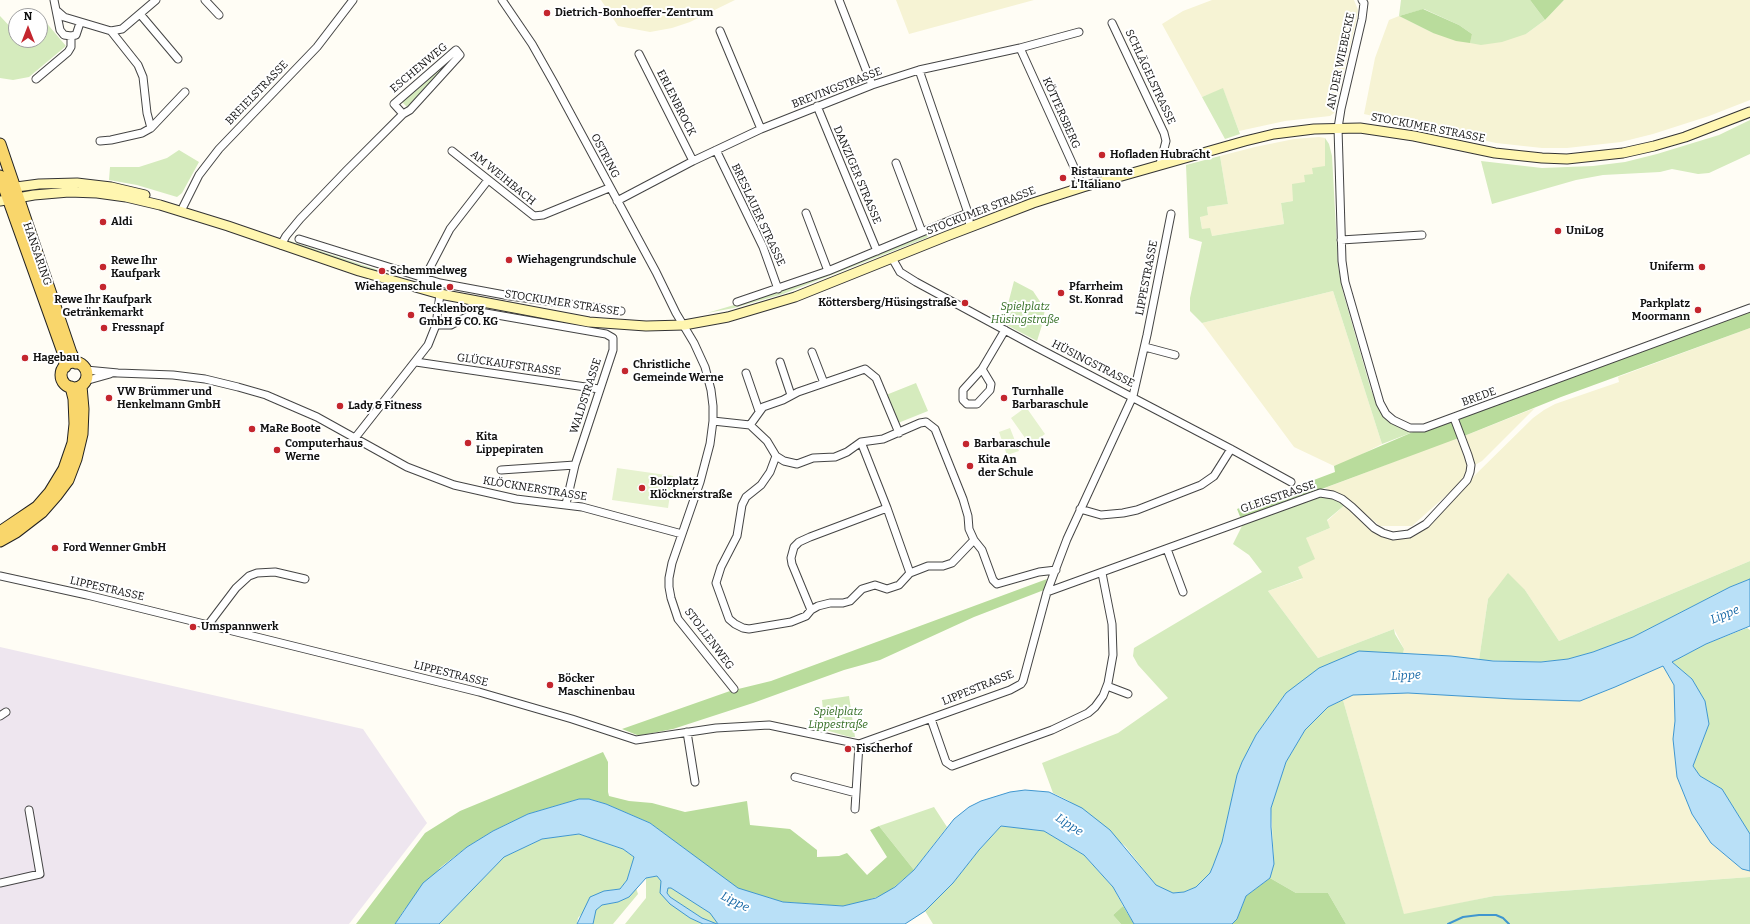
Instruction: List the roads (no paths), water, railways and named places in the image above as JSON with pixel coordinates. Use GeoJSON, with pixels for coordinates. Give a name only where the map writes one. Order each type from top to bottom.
{"type":"FeatureCollection","features":[{"type":"Feature","properties":{"kind":"main road","name":"STOCKUMER STRASSE"},"geometry":{"type":"LineString","coordinates":[[8,194],[69,192],[110,194],[160,205],[228,226],[359,271],[440,294],[589,322],[646,326],[684,325],[728,317],[782,302],[970,227],[1083,187],[1160,164],[1274,134],[1314,129],[1360,128],[1387,131],[1515,156],[1567,159],[1623,153],[1654,146],[1685,137],[1750,112]]}},
{"type":"Feature","properties":{"kind":"main road","name":"HANSARING"},"geometry":{"type":"LineString","coordinates":[[0,144],[8,194],[64,355],[65,367],[62,374],[62,380],[65,384],[81,381]]}},
{"type":"Feature","properties":{"kind":"main road","name":"HANSARING"},"geometry":{"type":"LineString","coordinates":[[0,176],[76,363]]}},
{"type":"Feature","properties":{"kind":"main road","name":"STOCKUMER STRASSE"},"geometry":{"type":"LineString","coordinates":[[8,194],[67,182],[89,184],[122,189],[197,211],[228,226]]}},
{"type":"Feature","properties":{"kind":"main road"},"geometry":{"type":"LineString","coordinates":[[65,367],[70,363],[81,365],[81,381]]}},
{"type":"Feature","properties":{"kind":"main road","name":"HANSARING"},"geometry":{"type":"LineString","coordinates":[[0,532],[37,507],[50,492],[64,469],[73,443],[75,424],[74,399],[81,381]]}},
{"type":"Feature","properties":{"kind":"main road","name":"HANSARING"},"geometry":{"type":"LineString","coordinates":[[0,540],[16,532],[42,512],[68,480],[76,459],[82,434],[83,409],[81,381]]}},
{"type":"Feature","properties":{"kind":"street"},"geometry":{"type":"LineString","coordinates":[[54,0],[60,30],[64,35],[76,35],[80,23]]}},
{"type":"Feature","properties":{"kind":"street"},"geometry":{"type":"LineString","coordinates":[[56,10],[64,17],[111,31],[122,29],[156,0]]}},
{"type":"Feature","properties":{"kind":"street"},"geometry":{"type":"LineString","coordinates":[[205,0],[219,15]]}},
{"type":"Feature","properties":{"kind":"street","name":"BREIELSTRASSE"},"geometry":{"type":"LineString","coordinates":[[183,207],[199,175],[219,148],[316,47],[353,0]]}},
{"type":"Feature","properties":{"kind":"street","name":"OSTRING"},"geometry":{"type":"LineString","coordinates":[[502,0],[532,44],[656,272],[676,313],[684,325]]}},
{"type":"Feature","properties":{"kind":"street"},"geometry":{"type":"LineString","coordinates":[[839,0],[872,85]]}},
{"type":"Feature","properties":{"kind":"street","name":"AN DER WIEBECKE"},"geometry":{"type":"LineString","coordinates":[[1338,128],[1364,1]]}},
{"type":"Feature","properties":{"kind":"street"},"geometry":{"type":"LineString","coordinates":[[140,14],[178,59]]}},
{"type":"Feature","properties":{"kind":"street","name":"SCHLÄGELSTRASSE"},"geometry":{"type":"LineString","coordinates":[[1112,23],[1164,133],[1166,141],[1160,164]]}},
{"type":"Feature","properties":{"kind":"street"},"geometry":{"type":"LineString","coordinates":[[111,31],[138,65],[143,77],[146,113],[151,128]]}},
{"type":"Feature","properties":{"kind":"street"},"geometry":{"type":"LineString","coordinates":[[720,31],[761,129]]}},
{"type":"Feature","properties":{"kind":"street","name":"BREVINGSTRASSE"},"geometry":{"type":"LineString","coordinates":[[617,201],[693,161],[761,129],[872,85],[919,70],[1020,48],[1079,32]]}},
{"type":"Feature","properties":{"kind":"street"},"geometry":{"type":"LineString","coordinates":[[36,79],[68,52],[71,47],[71,36]]}},
{"type":"Feature","properties":{"kind":"street","name":"KÖTTERSBERG"},"geometry":{"type":"LineString","coordinates":[[1020,48],[1083,187]]}},
{"type":"Feature","properties":{"kind":"street","name":"ESCHENWEG"},"geometry":{"type":"LineString","coordinates":[[281,245],[286,236],[300,219],[403,114],[410,110],[460,55],[456,50],[394,104],[403,114]]}},
{"type":"Feature","properties":{"kind":"street","name":"ERLENBROCK"},"geometry":{"type":"LineString","coordinates":[[639,54],[693,161]]}},
{"type":"Feature","properties":{"kind":"street"},"geometry":{"type":"LineString","coordinates":[[919,70],[968,214],[970,227]]}},
{"type":"Feature","properties":{"kind":"street"},"geometry":{"type":"LineString","coordinates":[[100,141],[142,133],[151,128],[185,92]]}},
{"type":"Feature","properties":{"kind":"street","name":"DANZIGER STRASSE"},"geometry":{"type":"LineString","coordinates":[[816,106],[877,251]]}},
{"type":"Feature","properties":{"kind":"street","name":"BREDE"},"geometry":{"type":"LineString","coordinates":[[1338,128],[1341,240],[1345,282],[1380,403],[1386,414],[1401,425],[1410,428],[1424,428],[1454,418],[1750,308]]}},
{"type":"Feature","properties":{"kind":"street","name":"BRESLAUER STRASSE"},"geometry":{"type":"LineString","coordinates":[[716,150],[763,247],[778,289]]}},
{"type":"Feature","properties":{"kind":"street","name":"AM WEIHBACH"},"geometry":{"type":"LineString","coordinates":[[452,151],[534,216],[538,216],[610,188]]}},
{"type":"Feature","properties":{"kind":"street","name":"STOCKUMER STRASSE"},"geometry":{"type":"LineString","coordinates":[[896,163],[922,232]]}},
{"type":"Feature","properties":{"kind":"street"},"geometry":{"type":"LineString","coordinates":[[424,278],[450,229],[488,180]]}},
{"type":"Feature","properties":{"kind":"street"},"geometry":{"type":"LineString","coordinates":[[806,213],[828,271]]}},
{"type":"Feature","properties":{"kind":"street","name":"STOCKUMER STRASSE"},"geometry":{"type":"LineString","coordinates":[[737,302],[828,271],[968,214]]}},
{"type":"Feature","properties":{"kind":"street","name":"LIPPESTRASSE"},"geometry":{"type":"LineString","coordinates":[[0,576],[88,595],[479,692],[636,740],[687,732],[749,726],[775,726],[859,744],[931,719],[1021,684],[1027,672],[1047,592],[1080,509],[1133,396],[1145,347],[1171,214]]}},
{"type":"Feature","properties":{"kind":"street"},"geometry":{"type":"LineString","coordinates":[[1341,240],[1422,236]]}},
{"type":"Feature","properties":{"kind":"street","name":"STOCKUMER STRASSE"},"geometry":{"type":"LineString","coordinates":[[299,239],[424,278],[473,290],[621,311]]}},
{"type":"Feature","properties":{"kind":"street","name":"HÜSINGSTRASSE"},"geometry":{"type":"LineString","coordinates":[[892,258],[900,272],[1005,330],[1133,396],[1291,482]]}},
{"type":"Feature","properties":{"kind":"street"},"geometry":{"type":"LineString","coordinates":[[355,438],[416,362],[430,341],[436,325],[440,294]]}},
{"type":"Feature","properties":{"kind":"street","name":"STOCKUMER STRASSE"},"geometry":{"type":"LineString","coordinates":[[436,325],[451,325],[474,313],[480,312],[610,335]]}},
{"type":"Feature","properties":{"kind":"street","name":"STOLLENWEG"},"geometry":{"type":"LineString","coordinates":[[684,325],[700,356],[708,377],[712,395],[713,421],[706,464],[668,578],[671,598],[678,619],[734,689]]}},
{"type":"Feature","properties":{"kind":"street"},"geometry":{"type":"LineString","coordinates":[[982,369],[991,384],[990,390],[977,404],[967,404],[963,400],[963,390],[982,369],[1005,330]]}},
{"type":"Feature","properties":{"kind":"street","name":"WALDSTRASSE"},"geometry":{"type":"LineString","coordinates":[[566,504],[575,465],[614,346],[613,338],[610,335]]}},
{"type":"Feature","properties":{"kind":"street"},"geometry":{"type":"LineString","coordinates":[[1145,347],[1175,355]]}},
{"type":"Feature","properties":{"kind":"street"},"geometry":{"type":"LineString","coordinates":[[812,352],[824,383]]}},
{"type":"Feature","properties":{"kind":"street","name":"GLÜCKAUFSTRASSE"},"geometry":{"type":"LineString","coordinates":[[416,362],[600,389]]}},
{"type":"Feature","properties":{"kind":"street"},"geometry":{"type":"LineString","coordinates":[[780,362],[791,395]]}},
{"type":"Feature","properties":{"kind":"street"},"geometry":{"type":"LineString","coordinates":[[750,425],[763,407],[860,369],[865,369],[876,378],[899,433]]}},
{"type":"Feature","properties":{"kind":"street","name":"KLÖCKNERSTRASSE"},"geometry":{"type":"LineString","coordinates":[[81,381],[118,373]]}},
{"type":"Feature","properties":{"kind":"street","name":"KLÖCKNERSTRASSE"},"geometry":{"type":"LineString","coordinates":[[81,381],[118,373],[173,375],[206,379],[238,387],[266,395],[317,417],[407,467],[454,485],[516,499],[566,504],[600,511],[682,534]]}},
{"type":"Feature","properties":{"kind":"street"},"geometry":{"type":"LineString","coordinates":[[746,373],[759,411]]}},
{"type":"Feature","properties":{"kind":"street","name":"GLEISSTRASSE"},"geometry":{"type":"LineString","coordinates":[[1047,592],[1320,493],[1333,494],[1342,499],[1368,523],[1383,533],[1393,536],[1409,534],[1426,524],[1467,480],[1471,465],[1454,418]]}},
{"type":"Feature","properties":{"kind":"street"},"geometry":{"type":"LineString","coordinates":[[713,421],[750,425],[767,441],[776,456],[784,461],[797,464],[813,458],[835,457],[847,452],[861,442],[883,439],[920,423],[926,422],[935,428],[963,499],[968,516],[969,528],[974,540],[982,550],[993,580],[997,584],[1039,572],[1056,570]]}},
{"type":"Feature","properties":{"kind":"street"},"geometry":{"type":"LineString","coordinates":[[861,442],[887,508],[910,573]]}},
{"type":"Feature","properties":{"kind":"street"},"geometry":{"type":"LineString","coordinates":[[1080,509],[1100,515],[1137,510],[1201,484],[1214,476],[1231,449]]}},
{"type":"Feature","properties":{"kind":"street"},"geometry":{"type":"LineString","coordinates":[[776,456],[770,472],[761,485],[746,497],[742,505],[737,536],[721,567],[716,583],[729,619],[743,628],[755,628],[791,622],[806,616],[811,610],[818,606],[850,601],[862,589],[875,585],[888,590],[899,585],[910,573],[928,566],[943,566],[952,563],[974,540]]}},
{"type":"Feature","properties":{"kind":"street"},"geometry":{"type":"LineString","coordinates":[[501,470],[575,465]]}},
{"type":"Feature","properties":{"kind":"street"},"geometry":{"type":"LineString","coordinates":[[811,610],[792,564],[791,558],[794,547],[799,542],[810,537],[887,508]]}},
{"type":"Feature","properties":{"kind":"street"},"geometry":{"type":"LineString","coordinates":[[1167,549],[1183,592]]}},
{"type":"Feature","properties":{"kind":"street"},"geometry":{"type":"LineString","coordinates":[[208,626],[236,588],[250,576],[257,573],[276,572],[305,579]]}},
{"type":"Feature","properties":{"kind":"street"},"geometry":{"type":"LineString","coordinates":[[931,719],[946,762],[952,766],[1040,735],[1076,719],[1095,707],[1103,696],[1107,686],[1113,655],[1113,635],[1109,603],[1102,573]]}},
{"type":"Feature","properties":{"kind":"street"},"geometry":{"type":"LineString","coordinates":[[1107,686],[1128,694]]}},
{"type":"Feature","properties":{"kind":"street"},"geometry":{"type":"LineString","coordinates":[[687,732],[695,782]]}},
{"type":"Feature","properties":{"kind":"street"},"geometry":{"type":"LineString","coordinates":[[855,809],[859,744]]}},
{"type":"Feature","properties":{"kind":"street"},"geometry":{"type":"LineString","coordinates":[[795,777],[856,793]]}},
{"type":"Feature","properties":{"kind":"street"},"geometry":{"type":"LineString","coordinates":[[0,883],[40,874],[29,810]]}},
{"type":"Feature","properties":{"kind":"water","name":"Lippe"},"geometry":{"type":"Polygon","coordinates":[[[1750,579],[1750,626],[1706,644],[1672,662],[1692,679],[1705,701],[1709,724],[1693,766],[1700,776],[1722,789],[1750,834],[1750,871],[1742,869],[1711,843],[1692,814],[1677,777],[1673,739],[1675,721],[1674,685],[1663,666],[1580,701],[1408,693],[1353,695],[1328,707],[1305,730],[1286,762],[1271,808],[1274,864],[1270,878],[1246,896],[1237,919],[1232,924],[1134,924],[1113,887],[1084,855],[1044,831],[1001,826],[979,850],[953,883],[925,911],[905,924],[718,924],[710,913],[671,888],[668,888],[667,893],[670,897],[702,918],[717,924],[703,924],[690,918],[670,904],[660,893],[661,881],[657,876],[646,878],[629,897],[618,902],[602,905],[596,910],[593,924],[577,924],[590,897],[604,891],[620,889],[627,880],[634,857],[623,849],[579,834],[542,839],[504,857],[439,924],[395,924],[423,883],[467,847],[493,831],[528,814],[579,799],[589,799],[606,804],[650,823],[738,888],[783,902],[843,906],[876,898],[895,887],[914,870],[954,819],[969,807],[981,801],[1010,792],[1025,790],[1049,792],[1082,808],[1110,830],[1156,885],[1173,893],[1184,892],[1196,887],[1210,873],[1222,842],[1237,775],[1256,735],[1286,693],[1319,668],[1359,651],[1451,656],[1493,661],[1541,662],[1568,659],[1593,652],[1633,637],[1730,587],[1750,579]]]}},
{"type":"Feature","properties":{"kind":"waterway"},"geometry":{"type":"LineString","coordinates":[[1448,924],[1463,917],[1479,915],[1496,915],[1503,918],[1509,924]]}},
{"type":"Feature","properties":{"kind":"place","name":"Dietrich-Bonhoeffer-Zentrum"},"geometry":{"type":"Point","coordinates":[547,13]}},
{"type":"Feature","properties":{"kind":"place","name":"Hofladen Hubracht"},"geometry":{"type":"Point","coordinates":[1102,155]}},
{"type":"Feature","properties":{"kind":"place","name":"Ristaurante L'Italiano"},"geometry":{"type":"Point","coordinates":[1063,178]}},
{"type":"Feature","properties":{"kind":"place","name":"Aldi"},"geometry":{"type":"Point","coordinates":[103,222]}},
{"type":"Feature","properties":{"kind":"place","name":"UniLog"},"geometry":{"type":"Point","coordinates":[1558,231]}},
{"type":"Feature","properties":{"kind":"place","name":"Wiehagengrundschule"},"geometry":{"type":"Point","coordinates":[509,260]}},
{"type":"Feature","properties":{"kind":"place","name":"Rewe Ihr Kaufpark"},"geometry":{"type":"Point","coordinates":[103,267]}},
{"type":"Feature","properties":{"kind":"place","name":"Uniferm"},"geometry":{"type":"Point","coordinates":[1702,267]}},
{"type":"Feature","properties":{"kind":"place","name":"Schemmelweg"},"geometry":{"type":"Point","coordinates":[382,271]}},
{"type":"Feature","properties":{"kind":"place","name":"Rewe Ihr Kaufpark Getränkemarkt"},"geometry":{"type":"Point","coordinates":[103,287]}},
{"type":"Feature","properties":{"kind":"place","name":"Wiehagenschule"},"geometry":{"type":"Point","coordinates":[450,287]}},
{"type":"Feature","properties":{"kind":"place","name":"Pfarrheim St. Konrad"},"geometry":{"type":"Point","coordinates":[1061,293]}},
{"type":"Feature","properties":{"kind":"place","name":"Köttersberg/Hüsingstraße"},"geometry":{"type":"Point","coordinates":[965,303]}},
{"type":"Feature","properties":{"kind":"place","name":"Parkplatz Moormann"},"geometry":{"type":"Point","coordinates":[1698,310]}},
{"type":"Feature","properties":{"kind":"place","name":"Tecklenborg GmbH & CO. KG"},"geometry":{"type":"Point","coordinates":[411,315]}},
{"type":"Feature","properties":{"kind":"place","name":"Fressnapf"},"geometry":{"type":"Point","coordinates":[104,328]}},
{"type":"Feature","properties":{"kind":"place","name":"Hagebau"},"geometry":{"type":"Point","coordinates":[25,358]}},
{"type":"Feature","properties":{"kind":"place","name":"Christliche Gemeinde Werne"},"geometry":{"type":"Point","coordinates":[625,371]}},
{"type":"Feature","properties":{"kind":"place","name":"VW Brümmer und Henkelmann GmbH"},"geometry":{"type":"Point","coordinates":[109,398]}},
{"type":"Feature","properties":{"kind":"place","name":"Turnhalle Barbaraschule"},"geometry":{"type":"Point","coordinates":[1004,398]}},
{"type":"Feature","properties":{"kind":"place","name":"Lady & Fitness"},"geometry":{"type":"Point","coordinates":[340,406]}},
{"type":"Feature","properties":{"kind":"place","name":"MaRe Boote"},"geometry":{"type":"Point","coordinates":[252,429]}},
{"type":"Feature","properties":{"kind":"place","name":"Kita Lippepiraten"},"geometry":{"type":"Point","coordinates":[468,443]}},
{"type":"Feature","properties":{"kind":"place","name":"Barbaraschule"},"geometry":{"type":"Point","coordinates":[966,444]}},
{"type":"Feature","properties":{"kind":"place","name":"Computerhaus Werne"},"geometry":{"type":"Point","coordinates":[277,450]}},
{"type":"Feature","properties":{"kind":"place","name":"Kita An der Schule"},"geometry":{"type":"Point","coordinates":[970,466]}},
{"type":"Feature","properties":{"kind":"place","name":"Bolzplatz Klöcknerstraße"},"geometry":{"type":"Point","coordinates":[642,488]}},
{"type":"Feature","properties":{"kind":"place","name":"Ford Wenner GmbH"},"geometry":{"type":"Point","coordinates":[55,548]}},
{"type":"Feature","properties":{"kind":"place","name":"Umspannwerk"},"geometry":{"type":"Point","coordinates":[193,627]}},
{"type":"Feature","properties":{"kind":"place","name":"Böcker Maschinenbau"},"geometry":{"type":"Point","coordinates":[550,685]}},
{"type":"Feature","properties":{"kind":"place","name":"Fischerhof"},"geometry":{"type":"Point","coordinates":[848,749]}},
{"type":"Feature","properties":{"kind":"park label","name":"Spielplatz Hüsingstraße"},"geometry":{"type":"Point","coordinates":[1025,313]}},
{"type":"Feature","properties":{"kind":"park label","name":"Spielplatz Lippestraße"},"geometry":{"type":"Point","coordinates":[838,718]}}]}
